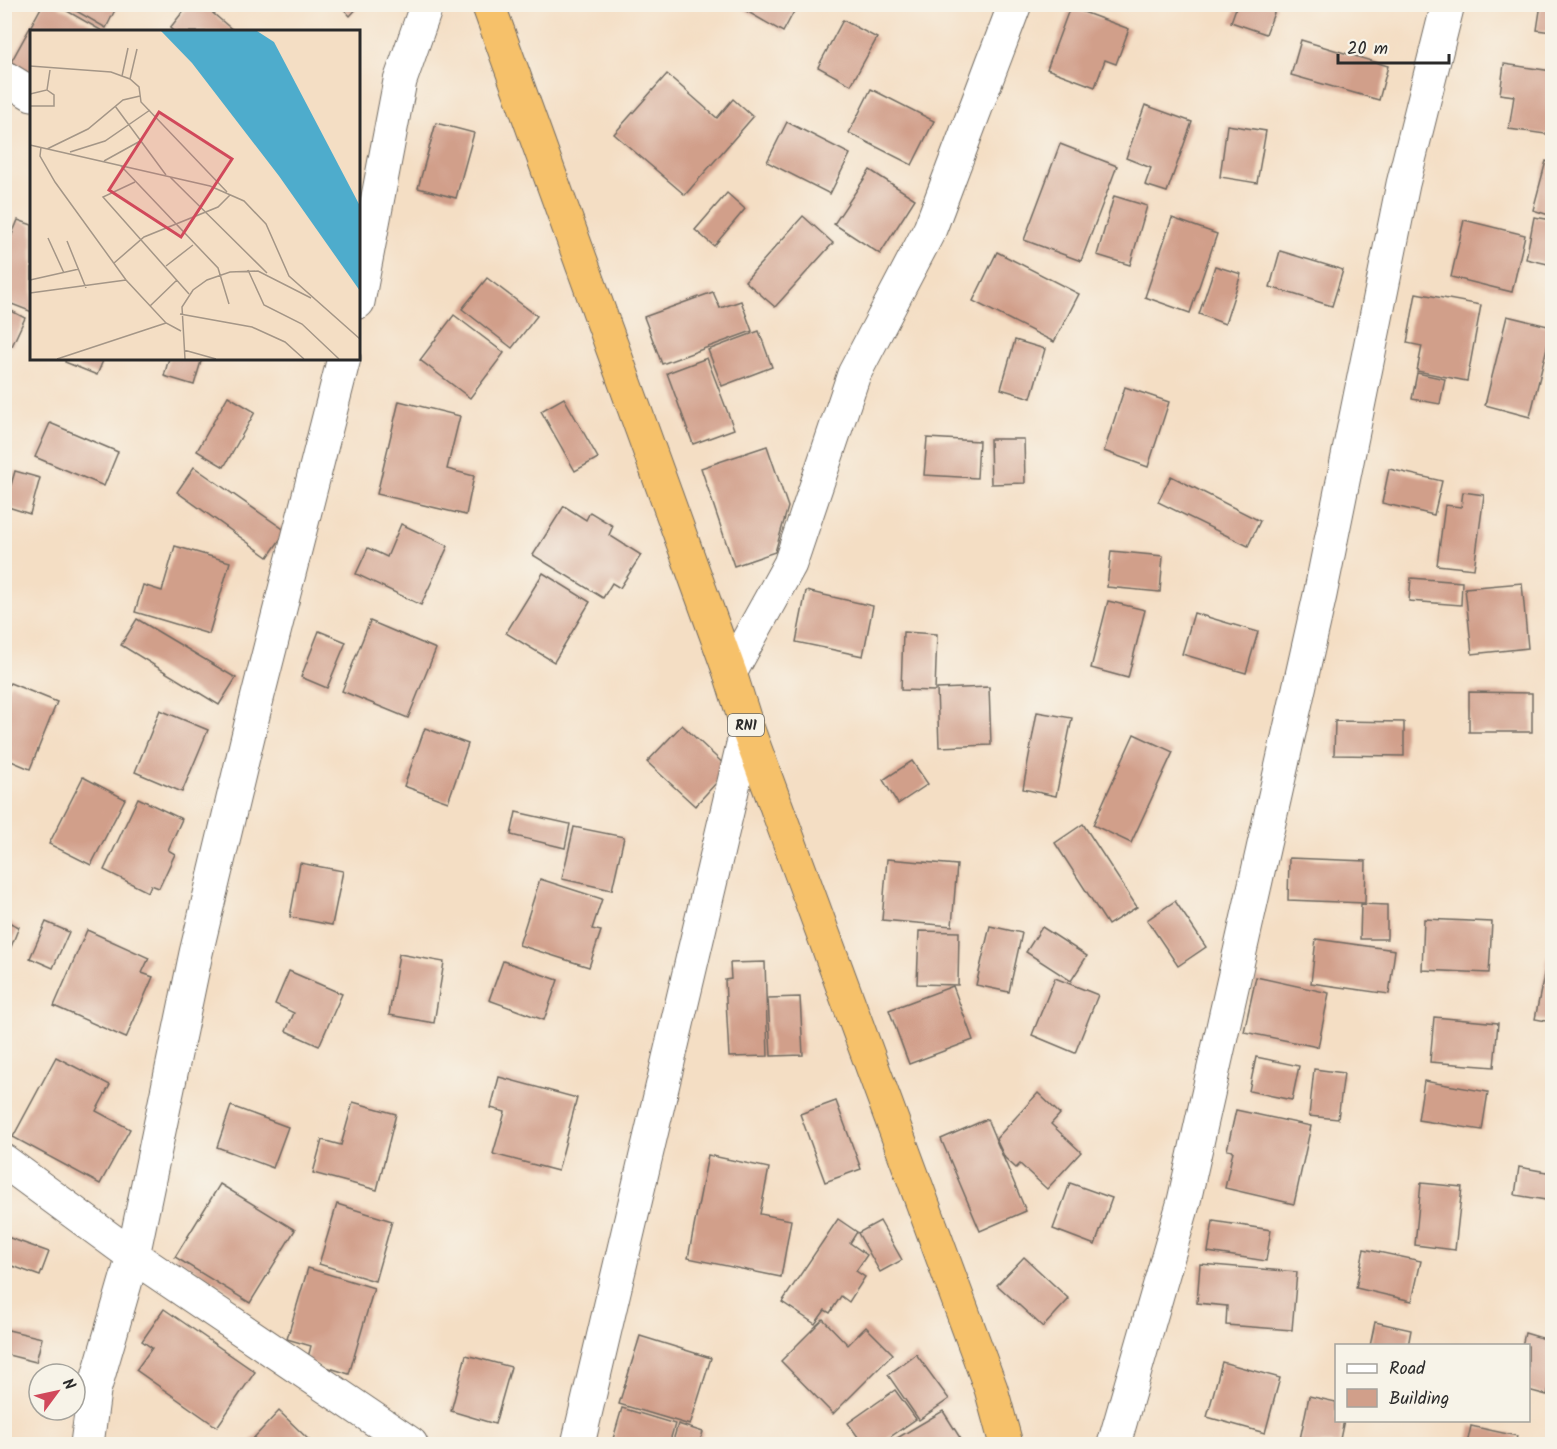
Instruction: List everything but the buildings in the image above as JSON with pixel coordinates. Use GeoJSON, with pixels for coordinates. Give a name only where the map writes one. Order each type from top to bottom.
{"type":"FeatureCollection","features":[{"type":"Feature","properties":{"kind":"highway","name":"RN1"},"geometry":{"type":"LineString","coordinates":[[488,4],[730,673],[747,727],[992,1389],[1006,1444]]}},
{"type":"Feature","properties":{"kind":"street"},"geometry":{"type":"LineString","coordinates":[[360,294],[400,81],[427,4]]}},
{"type":"Feature","properties":{"kind":"street"},"geometry":{"type":"LineString","coordinates":[[1114,1444],[1186,1189],[1320,595],[1403,184],[1448,4]]}},
{"type":"Feature","properties":{"kind":"street"},"geometry":{"type":"LineString","coordinates":[[730,673],[790,564],[854,374],[930,229],[1006,8]]}},
{"type":"Feature","properties":{"kind":"street"},"geometry":{"type":"LineString","coordinates":[[4,77],[30,93]]}},
{"type":"Feature","properties":{"kind":"street"},"geometry":{"type":"LineString","coordinates":[[87,1444],[94,1391],[133,1256],[196,953],[256,703],[343,360]]}},
{"type":"Feature","properties":{"kind":"street"},"geometry":{"type":"LineString","coordinates":[[578,1444],[747,727]]}},
{"type":"Feature","properties":{"kind":"street"},"geometry":{"type":"LineString","coordinates":[[4,1161],[133,1256],[411,1444]]}}]}
